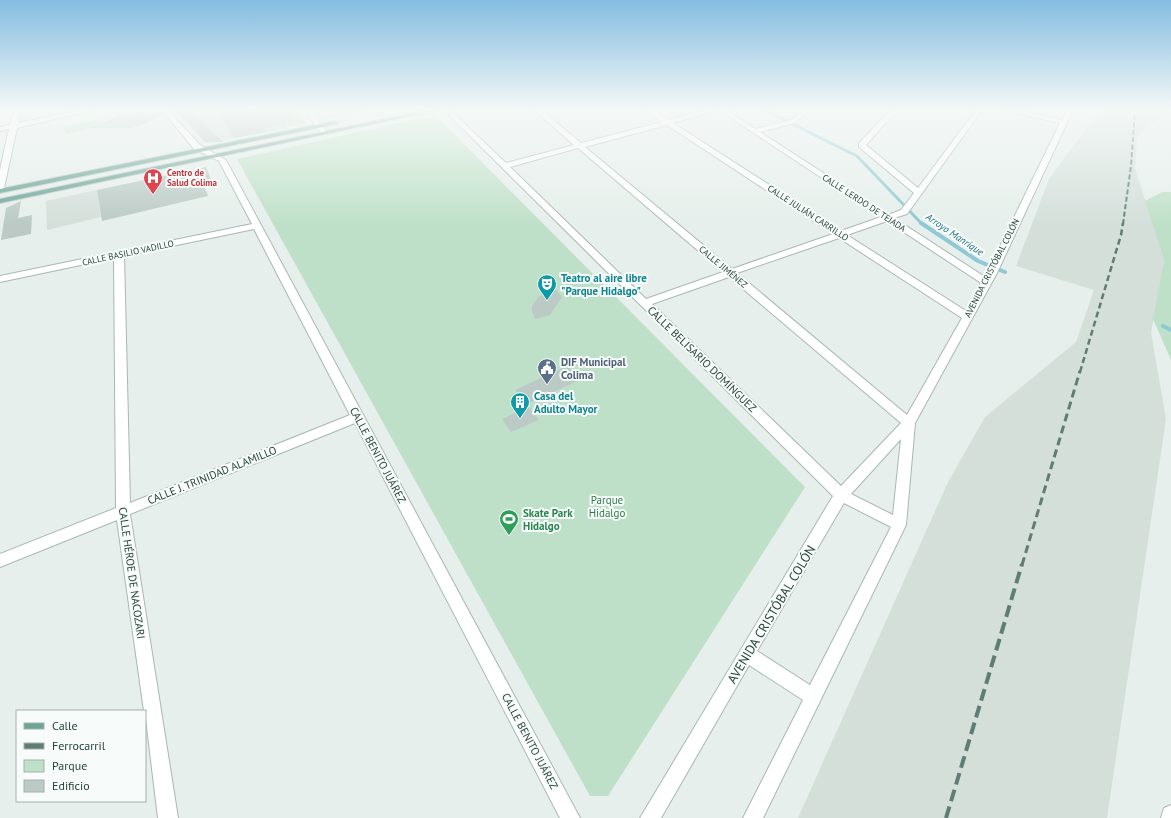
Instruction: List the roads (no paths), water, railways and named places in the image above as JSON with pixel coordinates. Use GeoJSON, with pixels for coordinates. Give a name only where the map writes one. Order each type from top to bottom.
{"type":"FeatureCollection","features":[{"type":"Feature","properties":{"kind":"main road"},"geometry":{"type":"LineString","coordinates":[[0,191],[210,148]]}},
{"type":"Feature","properties":{"kind":"main road"},"geometry":{"type":"LineString","coordinates":[[0,201],[255,148]]}},
{"type":"Feature","properties":{"kind":"street"},"geometry":{"type":"LineString","coordinates":[[0,188],[9,148]]}},
{"type":"Feature","properties":{"kind":"street","name":"CALLE BENITO JUÁREZ"},"geometry":{"type":"LineString","coordinates":[[199,148],[222,160],[570,818]]}},
{"type":"Feature","properties":{"kind":"street","name":"CALLE BELISARIO DOMÍNGUEZ"},"geometry":{"type":"LineString","coordinates":[[486,148],[841,495],[899,525]]}},
{"type":"Feature","properties":{"kind":"street"},"geometry":{"type":"LineString","coordinates":[[504,166],[569,148]]}},
{"type":"Feature","properties":{"kind":"street","name":"CALLE JIMÉNEZ"},"geometry":{"type":"LineString","coordinates":[[584,148],[909,423]]}},
{"type":"Feature","properties":{"kind":"street","name":"CALLE JULIÁN CARRILLO"},"geometry":{"type":"LineString","coordinates":[[708,148],[967,317]]}},
{"type":"Feature","properties":{"kind":"street","name":"CALLE LERDO DE TEJADA"},"geometry":{"type":"LineString","coordinates":[[780,148],[886,218],[991,273]]}},
{"type":"Feature","properties":{"kind":"street"},"geometry":{"type":"LineString","coordinates":[[866,148],[918,192]]}},
{"type":"Feature","properties":{"kind":"street"},"geometry":{"type":"LineString","coordinates":[[644,303],[904,212],[951,148]]}},
{"type":"Feature","properties":{"kind":"street","name":"AVENIDA CRISTÓBAL COLÓN"},"geometry":{"type":"LineString","coordinates":[[650,818],[841,495],[909,423],[991,273],[1051,148]]}},
{"type":"Feature","properties":{"kind":"street","name":"CALLE BASILIO VADILLO"},"geometry":{"type":"LineString","coordinates":[[0,279],[257,226]]}},
{"type":"Feature","properties":{"kind":"street","name":"CALLE HÉROE DE NACOZARI"},"geometry":{"type":"LineString","coordinates":[[119,254],[123,512],[168,818]]}},
{"type":"Feature","properties":{"kind":"street","name":"CALLE J. TRINIDAD ALAMILLO"},"geometry":{"type":"LineString","coordinates":[[0,561],[357,417]]}},
{"type":"Feature","properties":{"kind":"street","name":"AVENIDA CRISTÓBAL COLÓN"},"geometry":{"type":"LineString","coordinates":[[753,818],[899,525],[909,423]]}},
{"type":"Feature","properties":{"kind":"street"},"geometry":{"type":"LineString","coordinates":[[747,654],[813,697]]}},
{"type":"Feature","properties":{"kind":"waterway","name":"Arroyo Manrique"},"geometry":{"type":"LineString","coordinates":[[841,148],[857,156],[921,223]]}},
{"type":"Feature","properties":{"kind":"waterway","name":"Arroyo Manrique"},"geometry":{"type":"LineString","coordinates":[[921,223],[978,261],[1005,272]]}},
{"type":"Feature","properties":{"kind":"waterway","name":"Arroyo Manrique"},"geometry":{"type":"LineString","coordinates":[[1163,326],[1171,330]]}},
{"type":"Feature","properties":{"kind":"railway"},"geometry":{"type":"LineString","coordinates":[[1123,224],[1132,148]]}},
{"type":"Feature","properties":{"kind":"railway"},"geometry":{"type":"LineString","coordinates":[[1080,372],[1121,235],[1123,223]]}},
{"type":"Feature","properties":{"kind":"railway"},"geometry":{"type":"LineString","coordinates":[[1022,565],[1080,371]]}},
{"type":"Feature","properties":{"kind":"railway"},"geometry":{"type":"LineString","coordinates":[[946,818],[1022,564]]}},
{"type":"Feature","properties":{"kind":"place","name":"Centro de Salud Colima"},"geometry":{"type":"Point","coordinates":[153,195]}},
{"type":"Feature","properties":{"kind":"place","name":"Teatro al aire libre \"Parque Hidalgo\""},"geometry":{"type":"Point","coordinates":[547,301]}},
{"type":"Feature","properties":{"kind":"place","name":"DIF Municipal Colima"},"geometry":{"type":"Point","coordinates":[547,385]}},
{"type":"Feature","properties":{"kind":"place","name":"Casa del Adulto Mayor"},"geometry":{"type":"Point","coordinates":[520,419]}},
{"type":"Feature","properties":{"kind":"place","name":"Skate Park Hidalgo"},"geometry":{"type":"Point","coordinates":[509,536]}},
{"type":"Feature","properties":{"kind":"park label","name":"Parque Hidalgo"},"geometry":{"type":"Point","coordinates":[607,506]}}]}
